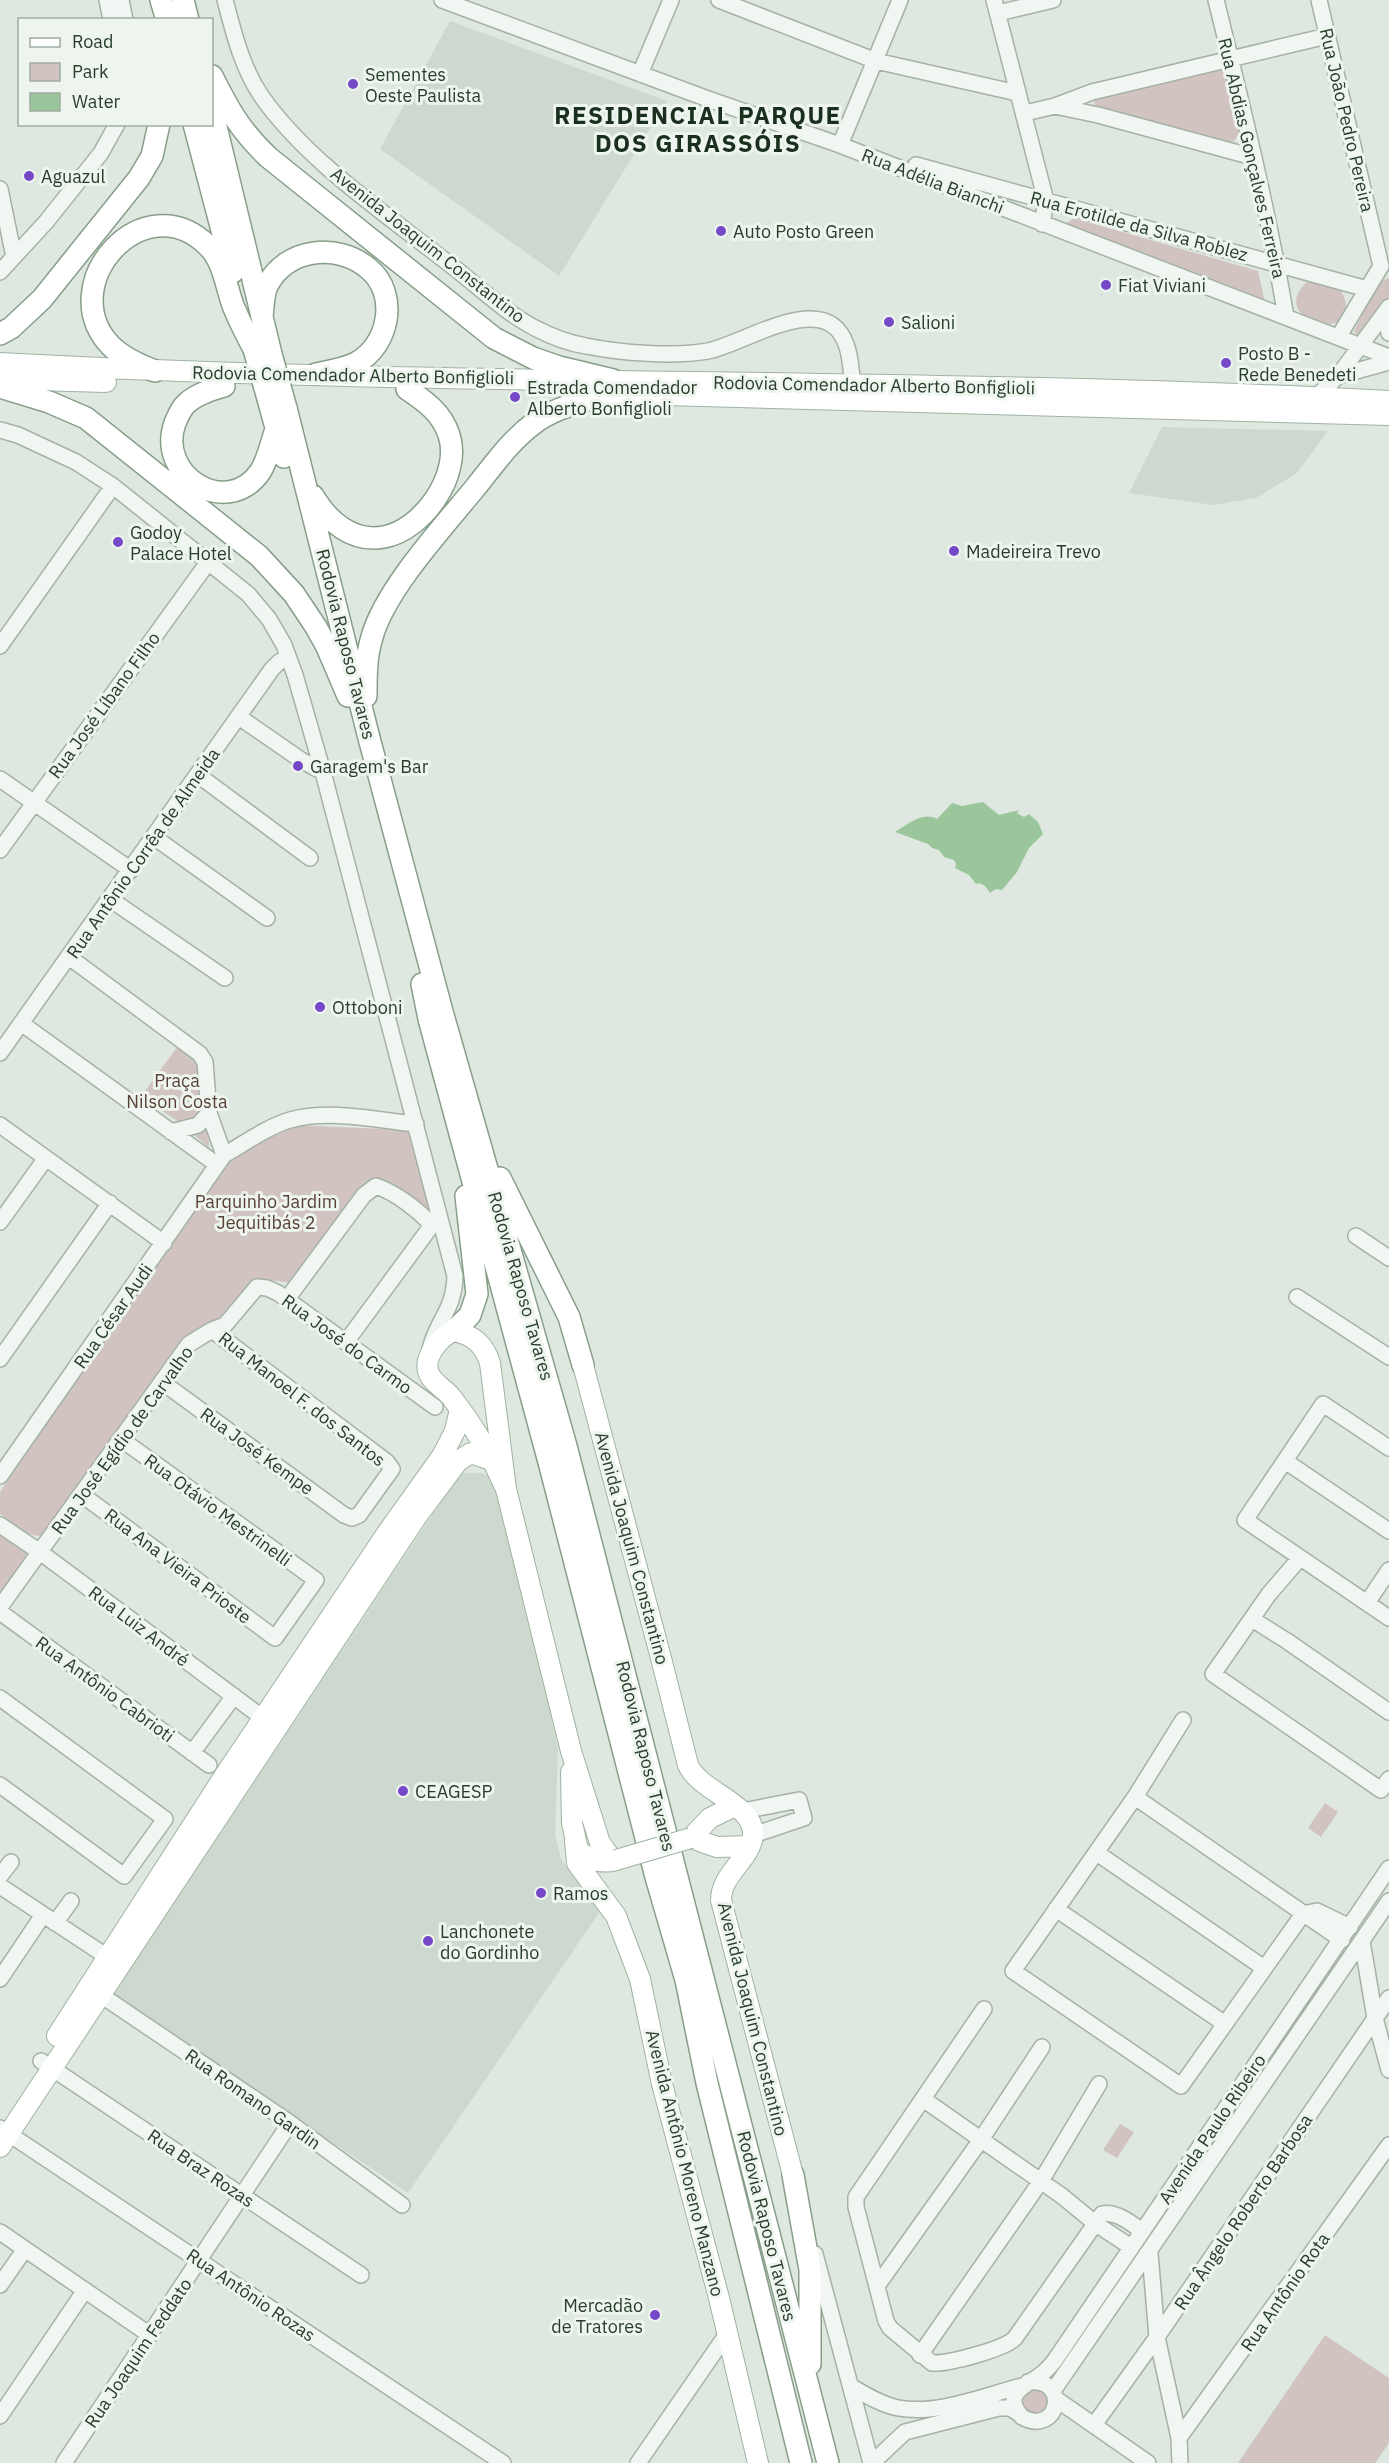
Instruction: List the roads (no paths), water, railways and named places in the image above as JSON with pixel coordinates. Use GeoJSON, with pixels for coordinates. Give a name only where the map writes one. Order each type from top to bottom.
{"type":"FeatureCollection","features":[{"type":"Feature","properties":{"kind":"highway"},"geometry":{"type":"LineString","coordinates":[[161,0],[166,18]]}},
{"type":"Feature","properties":{"kind":"highway"},"geometry":{"type":"LineString","coordinates":[[183,0],[188,18]]}},
{"type":"Feature","properties":{"kind":"highway"},"geometry":{"type":"LineString","coordinates":[[213,78],[232,117],[256,145],[494,338],[532,358],[611,386]]}},
{"type":"Feature","properties":{"kind":"highway","name":"Rodovia Raposo Tavares"},"geometry":{"type":"LineString","coordinates":[[213,114],[262,318],[262,352]]}},
{"type":"Feature","properties":{"kind":"highway"},"geometry":{"type":"LineString","coordinates":[[0,334],[10,328],[42,298],[139,178],[152,156],[159,126]]}},
{"type":"Feature","properties":{"kind":"highway","name":"Rodovia Raposo Tavares"},"geometry":{"type":"LineString","coordinates":[[195,126],[278,407],[304,480],[549,1462],[656,1877],[686,1980],[707,2083],[801,2463]]}},
{"type":"Feature","properties":{"kind":"highway"},"geometry":{"type":"LineString","coordinates":[[155,371],[136,364],[112,346],[99,328],[91,304],[96,278],[113,249],[127,236],[147,227],[177,227],[200,239],[209,247],[217,258],[234,309],[262,352]]}},
{"type":"Feature","properties":{"kind":"highway"},"geometry":{"type":"LineString","coordinates":[[262,318],[269,283],[283,266],[295,257],[309,253],[330,253],[349,257],[370,269],[382,288],[387,308],[382,335],[377,344],[358,362],[316,374]]}},
{"type":"Feature","properties":{"kind":"highway"},"geometry":{"type":"LineString","coordinates":[[224,386],[201,394],[186,404],[179,414],[171,441],[174,456],[188,479],[203,489],[219,492],[235,490],[251,482],[263,467],[276,429]]}},
{"type":"Feature","properties":{"kind":"highway"},"geometry":{"type":"LineString","coordinates":[[369,738],[366,695],[368,654],[372,636],[392,594],[514,441],[534,423],[556,410],[611,386]]}},
{"type":"Feature","properties":{"kind":"highway"},"geometry":{"type":"LineString","coordinates":[[0,387],[49,402],[86,418],[259,556],[294,594],[316,627],[327,646],[348,696]]}},
{"type":"Feature","properties":{"kind":"highway"},"geometry":{"type":"LineString","coordinates":[[304,480],[324,513],[352,534],[384,537],[413,522],[436,498],[445,483],[452,450],[449,435],[439,415],[428,403],[407,389]]}},
{"type":"Feature","properties":{"kind":"highway","name":"Rodovia Raposo Tavares"},"geometry":{"type":"LineString","coordinates":[[278,407],[276,429],[321,586],[418,963],[429,1019],[462,1111],[566,1446],[828,2463]]}},
{"type":"Feature","properties":{"kind":"highway"},"geometry":{"type":"LineString","coordinates":[[454,1331],[470,1315],[477,1294],[462,1111]]}},
{"type":"Feature","properties":{"kind":"highway"},"geometry":{"type":"LineString","coordinates":[[462,1111],[503,1185],[569,1317],[583,1365]]}},
{"type":"Feature","properties":{"kind":"highway"},"geometry":{"type":"LineString","coordinates":[[793,2175],[810,2270],[810,2392]]}},
{"type":"Feature","properties":{"kind":"highway"},"geometry":{"type":"LineString","coordinates":[[758,2289],[783,2420],[785,2463]]}},
{"type":"Feature","properties":{"kind":"main road","name":"Rodovia Comendador Alberto Bonfiglioli"},"geometry":{"type":"LineString","coordinates":[[0,363],[155,371],[316,374],[1389,415]]}},
{"type":"Feature","properties":{"kind":"main road","name":"Rodovia Comendador Alberto Bonfiglioli"},"geometry":{"type":"LineString","coordinates":[[0,379],[407,389],[853,385],[1316,397],[1389,401]]}},
{"type":"Feature","properties":{"kind":"main road"},"geometry":{"type":"LineString","coordinates":[[429,1359],[439,1341],[454,1331]]}},
{"type":"Feature","properties":{"kind":"main road","name":"Avenida Antônio Moreno Manzano"},"geometry":{"type":"LineString","coordinates":[[454,1331],[477,1340],[487,1353],[506,1489],[571,1751],[600,1843],[605,1851],[616,1860]]}},
{"type":"Feature","properties":{"kind":"main road","name":"Avenida Antônio Moreno Manzano"},"geometry":{"type":"LineString","coordinates":[[429,1359],[427,1365],[432,1379],[448,1392],[460,1409],[494,1461],[506,1489]]}},
{"type":"Feature","properties":{"kind":"main road","name":"Avenida Joaquim Constantino"},"geometry":{"type":"LineString","coordinates":[[583,1365],[662,1658],[688,1765],[695,1778],[739,1809]]}},
{"type":"Feature","properties":{"kind":"main road"},"geometry":{"type":"LineString","coordinates":[[271,1723],[389,1530],[442,1456],[455,1431],[460,1409]]}},
{"type":"Feature","properties":{"kind":"main road"},"geometry":{"type":"LineString","coordinates":[[2,2133],[114,1962],[225,1775],[271,1723],[458,1461],[471,1453],[494,1461]]}},
{"type":"Feature","properties":{"kind":"main road","name":"Avenida Antônio Moreno Manzano"},"geometry":{"type":"LineString","coordinates":[[571,1751],[572,1823],[577,1863],[616,1916],[640,1979],[662,2084],[692,2189],[758,2463]]}},
{"type":"Feature","properties":{"kind":"main road"},"geometry":{"type":"LineString","coordinates":[[575,1841],[578,1850],[587,1857],[604,1862],[691,1838],[710,1818],[739,1809],[751,1822],[751,1841],[717,1847],[691,1838]]}},
{"type":"Feature","properties":{"kind":"main road","name":"Avenida Joaquim Constantino"},"geometry":{"type":"LineString","coordinates":[[751,1841],[724,1884],[721,1900],[793,2175]]}},
{"type":"Feature","properties":{"kind":"street"},"geometry":{"type":"LineString","coordinates":[[107,0],[111,18]]}},
{"type":"Feature","properties":{"kind":"street"},"geometry":{"type":"LineString","coordinates":[[121,0],[125,18]]}},
{"type":"Feature","properties":{"kind":"street","name":"Avenida Joaquim Constantino"},"geometry":{"type":"LineString","coordinates":[[225,0],[249,75],[282,123],[312,153],[377,207],[534,328],[584,346],[682,354],[728,346],[779,324],[812,318],[829,324],[840,334],[846,345],[853,385]]}},
{"type":"Feature","properties":{"kind":"street","name":"Rua Adélia Bianchi"},"geometry":{"type":"LineString","coordinates":[[442,0],[840,145],[1389,357]]}},
{"type":"Feature","properties":{"kind":"street"},"geometry":{"type":"LineString","coordinates":[[640,74],[671,0]]}},
{"type":"Feature","properties":{"kind":"street"},"geometry":{"type":"LineString","coordinates":[[720,0],[876,60],[1017,93]]}},
{"type":"Feature","properties":{"kind":"street"},"geometry":{"type":"LineString","coordinates":[[840,145],[900,0]]}},
{"type":"Feature","properties":{"kind":"street"},"geometry":{"type":"LineString","coordinates":[[1041,224],[1046,201],[996,6],[1053,0]]}},
{"type":"Feature","properties":{"kind":"street","name":"Rua Abdias Gonçalves Ferreira"},"geometry":{"type":"LineString","coordinates":[[1216,0],[1254,158],[1286,316]]}},
{"type":"Feature","properties":{"kind":"street","name":"Rua João Pedro Pereira"},"geometry":{"type":"LineString","coordinates":[[1319,0],[1385,268],[1367,289],[1339,336]]}},
{"type":"Feature","properties":{"kind":"street"},"geometry":{"type":"LineString","coordinates":[[1025,113],[1055,106],[1092,92],[1327,36]]}},
{"type":"Feature","properties":{"kind":"street"},"geometry":{"type":"LineString","coordinates":[[1055,106],[1098,115],[1254,158]]}},
{"type":"Feature","properties":{"kind":"street"},"geometry":{"type":"LineString","coordinates":[[0,272],[102,153],[116,126]]}},
{"type":"Feature","properties":{"kind":"street","name":"Rua Erotilde da Silva Roblez"},"geometry":{"type":"LineString","coordinates":[[840,145],[1367,289]]}},
{"type":"Feature","properties":{"kind":"street"},"geometry":{"type":"LineString","coordinates":[[0,189],[14,257]]}},
{"type":"Feature","properties":{"kind":"street"},"geometry":{"type":"LineString","coordinates":[[1387,310],[1389,333]]}},
{"type":"Feature","properties":{"kind":"street"},"geometry":{"type":"LineString","coordinates":[[1316,397],[1338,376],[1387,310]]}},
{"type":"Feature","properties":{"kind":"street"},"geometry":{"type":"LineString","coordinates":[[1338,376],[1389,362]]}},
{"type":"Feature","properties":{"kind":"street"},"geometry":{"type":"LineString","coordinates":[[0,430],[18,435],[76,462],[113,486],[248,594],[262,610],[284,645],[323,772],[416,1124],[436,1221],[455,1276],[449,1310],[433,1339],[429,1359]]}},
{"type":"Feature","properties":{"kind":"street"},"geometry":{"type":"LineString","coordinates":[[0,646],[113,486]]}},
{"type":"Feature","properties":{"kind":"street","name":"Rua José Líbano Filho"},"geometry":{"type":"LineString","coordinates":[[0,850],[209,561]]}},
{"type":"Feature","properties":{"kind":"street","name":"Rua Antônio Corrêa de Almeida"},"geometry":{"type":"LineString","coordinates":[[0,1053],[272,669],[288,657]]}},
{"type":"Feature","properties":{"kind":"street"},"geometry":{"type":"LineString","coordinates":[[239,717],[301,760],[323,772]]}},
{"type":"Feature","properties":{"kind":"street"},"geometry":{"type":"LineString","coordinates":[[198,775],[310,858]]}},
{"type":"Feature","properties":{"kind":"street"},"geometry":{"type":"LineString","coordinates":[[0,779],[130,870]]}},
{"type":"Feature","properties":{"kind":"street"},"geometry":{"type":"LineString","coordinates":[[154,837],[267,918]]}},
{"type":"Feature","properties":{"kind":"street"},"geometry":{"type":"LineString","coordinates":[[110,899],[225,978]]}},
{"type":"Feature","properties":{"kind":"street"},"geometry":{"type":"LineString","coordinates":[[69,957],[200,1054],[205,1062],[209,1113],[220,1160]]}},
{"type":"Feature","properties":{"kind":"street"},"geometry":{"type":"LineString","coordinates":[[21,1023],[171,1132],[220,1160]]}},
{"type":"Feature","properties":{"kind":"street"},"geometry":{"type":"LineString","coordinates":[[171,1132],[198,1125],[209,1113]]}},
{"type":"Feature","properties":{"kind":"street"},"geometry":{"type":"LineString","coordinates":[[220,1160],[277,1125],[305,1117],[334,1117],[416,1124]]}},
{"type":"Feature","properties":{"kind":"street"},"geometry":{"type":"LineString","coordinates":[[0,1125],[164,1243]]}},
{"type":"Feature","properties":{"kind":"street"},"geometry":{"type":"LineString","coordinates":[[0,1222],[46,1158]]}},
{"type":"Feature","properties":{"kind":"street","name":"Rua César Audi"},"geometry":{"type":"LineString","coordinates":[[0,1476],[220,1160]]}},
{"type":"Feature","properties":{"kind":"street"},"geometry":{"type":"LineString","coordinates":[[287,1299],[364,1195],[376,1186],[388,1190],[424,1216],[436,1221]]}},
{"type":"Feature","properties":{"kind":"street"},"geometry":{"type":"LineString","coordinates":[[0,1359],[110,1203]]}},
{"type":"Feature","properties":{"kind":"street"},"geometry":{"type":"LineString","coordinates":[[346,1342],[436,1221]]}},
{"type":"Feature","properties":{"kind":"street"},"geometry":{"type":"LineString","coordinates":[[1356,1236],[1389,1258]]}},
{"type":"Feature","properties":{"kind":"street","name":"Rua José do Carmo"},"geometry":{"type":"LineString","coordinates":[[257,1287],[267,1288],[287,1299],[435,1407]]}},
{"type":"Feature","properties":{"kind":"street","name":"Rua José Egídio de Carvalho"},"geometry":{"type":"LineString","coordinates":[[0,1607],[189,1344],[225,1325],[257,1287]]}},
{"type":"Feature","properties":{"kind":"street"},"geometry":{"type":"LineString","coordinates":[[1297,1297],[1389,1358]]}},
{"type":"Feature","properties":{"kind":"street","name":"Rua Manoel F. dos Santos"},"geometry":{"type":"LineString","coordinates":[[212,1330],[387,1462],[392,1469],[359,1515],[352,1518]]}},
{"type":"Feature","properties":{"kind":"street","name":"Rua José Kempe"},"geometry":{"type":"LineString","coordinates":[[162,1382],[344,1515],[352,1518]]}},
{"type":"Feature","properties":{"kind":"street"},"geometry":{"type":"LineString","coordinates":[[1389,1448],[1323,1404],[1245,1520],[1389,1618]]}},
{"type":"Feature","properties":{"kind":"street","name":"Rua Otávio Mestrinelli"},"geometry":{"type":"LineString","coordinates":[[121,1439],[316,1580],[275,1638]]}},
{"type":"Feature","properties":{"kind":"street"},"geometry":{"type":"LineString","coordinates":[[1285,1461],[1389,1532]]}},
{"type":"Feature","properties":{"kind":"street","name":"Rua Ana Vieira Prioste"},"geometry":{"type":"LineString","coordinates":[[81,1494],[275,1638]]}},
{"type":"Feature","properties":{"kind":"street","name":"Rua Luiz André"},"geometry":{"type":"LineString","coordinates":[[0,1525],[271,1723]]}},
{"type":"Feature","properties":{"kind":"street"},"geometry":{"type":"LineString","coordinates":[[1300,1558],[1213,1674],[1381,1790],[1389,1779]]}},
{"type":"Feature","properties":{"kind":"street"},"geometry":{"type":"LineString","coordinates":[[1367,1603],[1389,1570]]}},
{"type":"Feature","properties":{"kind":"street","name":"Rua Antônio Cabrioti"},"geometry":{"type":"LineString","coordinates":[[0,1612],[209,1765]]}},
{"type":"Feature","properties":{"kind":"street"},"geometry":{"type":"LineString","coordinates":[[1252,1619],[1389,1712]]}},
{"type":"Feature","properties":{"kind":"street"},"geometry":{"type":"LineString","coordinates":[[192,1753],[234,1696]]}},
{"type":"Feature","properties":{"kind":"street"},"geometry":{"type":"LineString","coordinates":[[0,1698],[165,1819],[124,1876],[0,1785]]}},
{"type":"Feature","properties":{"kind":"street"},"geometry":{"type":"LineString","coordinates":[[1183,1720],[1136,1797],[1013,1971],[1181,2086],[1302,1914],[1317,1911],[1346,1934]]}},
{"type":"Feature","properties":{"kind":"street"},"geometry":{"type":"LineString","coordinates":[[1136,1797],[1302,1914]]}},
{"type":"Feature","properties":{"kind":"street"},"geometry":{"type":"LineString","coordinates":[[739,1809],[799,1800],[804,1818],[751,1841]]}},
{"type":"Feature","properties":{"kind":"street"},"geometry":{"type":"LineString","coordinates":[[1097,1852],[1264,1968]]}},
{"type":"Feature","properties":{"kind":"street"},"geometry":{"type":"LineString","coordinates":[[0,1876],[11,1862]]}},
{"type":"Feature","properties":{"kind":"street","name":"Avenida Paulo Ribeiro"},"geometry":{"type":"LineString","coordinates":[[852,2387],[884,2404],[914,2410],[932,2409],[1025,2384],[1045,2372],[1389,1868]]}},
{"type":"Feature","properties":{"kind":"street"},"geometry":{"type":"LineString","coordinates":[[0,1886],[114,1962]]}},
{"type":"Feature","properties":{"kind":"street"},"geometry":{"type":"LineString","coordinates":[[0,1979],[49,1919],[71,1901]]}},
{"type":"Feature","properties":{"kind":"street"},"geometry":{"type":"LineString","coordinates":[[871,2463],[896,2438],[916,2428],[999,2408],[1010,2408],[1029,2421],[1045,2420],[1055,2408],[1055,2395],[1389,1901]]}},
{"type":"Feature","properties":{"kind":"street"},"geometry":{"type":"LineString","coordinates":[[1056,1909],[1225,2024]]}},
{"type":"Feature","properties":{"kind":"street"},"geometry":{"type":"LineString","coordinates":[[1362,1941],[1376,2018],[1389,2070]]}},
{"type":"Feature","properties":{"kind":"street","name":"Rua Romano Gardin"},"geometry":{"type":"LineString","coordinates":[[95,1991],[290,2123],[402,2205]]}},
{"type":"Feature","properties":{"kind":"street","name":"Rua Ângelo Roberto Barbosa"},"geometry":{"type":"LineString","coordinates":[[1094,2425],[1158,2337],[1389,1998]]}},
{"type":"Feature","properties":{"kind":"street"},"geometry":{"type":"LineString","coordinates":[[984,2009],[856,2197],[856,2207],[888,2326],[920,2355],[936,2363],[966,2357],[1011,2342],[1102,2214],[1109,2212],[1142,2231]]}},
{"type":"Feature","properties":{"kind":"street"},"geometry":{"type":"LineString","coordinates":[[877,2286],[980,2141],[1042,2047]]}},
{"type":"Feature","properties":{"kind":"street","name":"Rua Braz Rozas"},"geometry":{"type":"LineString","coordinates":[[47,2065],[361,2275]]}},
{"type":"Feature","properties":{"kind":"street"},"geometry":{"type":"LineString","coordinates":[[920,2355],[1041,2181],[1099,2084]]}},
{"type":"Feature","properties":{"kind":"street"},"geometry":{"type":"LineString","coordinates":[[922,2099],[1041,2181],[1096,2224],[1131,2247]]}},
{"type":"Feature","properties":{"kind":"street","name":"Rua Joaquim Feddato"},"geometry":{"type":"LineString","coordinates":[[64,2463],[290,2123]]}},
{"type":"Feature","properties":{"kind":"street","name":"Rua Antônio Rozas"},"geometry":{"type":"LineString","coordinates":[[2,2133],[503,2463]]}},
{"type":"Feature","properties":{"kind":"street","name":"Rua Antônio Rota"},"geometry":{"type":"LineString","coordinates":[[1179,2438],[1389,2145]]}},
{"type":"Feature","properties":{"kind":"street","name":"Avenida Joaquim Constantino"},"geometry":{"type":"LineString","coordinates":[[793,2175],[871,2463]]}},
{"type":"Feature","properties":{"kind":"street"},"geometry":{"type":"LineString","coordinates":[[0,2232],[150,2335]]}},
{"type":"Feature","properties":{"kind":"street"},"geometry":{"type":"LineString","coordinates":[[0,2285],[25,2249]]}},
{"type":"Feature","properties":{"kind":"street"},"geometry":{"type":"LineString","coordinates":[[1150,2253],[1158,2337],[1179,2438],[1180,2462]]}},
{"type":"Feature","properties":{"kind":"street"},"geometry":{"type":"LineString","coordinates":[[0,2416],[85,2290]]}},
{"type":"Feature","properties":{"kind":"street"},"geometry":{"type":"LineString","coordinates":[[638,2463],[722,2341],[729,2338]]}},
{"type":"Feature","properties":{"kind":"street"},"geometry":{"type":"LineString","coordinates":[[1018,2413],[1015,2398],[1025,2384],[1038,2381],[1047,2384],[1055,2395],[1148,2463]]}},
{"type":"Feature","properties":{"kind":"water"},"geometry":{"type":"Polygon","coordinates":[[[983,802],[999,815],[1019,810],[1017,813],[1024,817],[1029,814],[1038,822],[1043,834],[1029,848],[1017,872],[1002,890],[996,889],[990,893],[985,886],[976,884],[969,875],[955,868],[954,860],[944,857],[939,850],[895,832],[921,817],[937,819],[952,803],[962,806],[983,802]]]}},
{"type":"Feature","properties":{"kind":"place","name":"Sementes Oeste Paulista"},"geometry":{"type":"Point","coordinates":[353,84]}},
{"type":"Feature","properties":{"kind":"place","name":"Aguazul"},"geometry":{"type":"Point","coordinates":[29,176]}},
{"type":"Feature","properties":{"kind":"place","name":"Auto Posto Green"},"geometry":{"type":"Point","coordinates":[721,231]}},
{"type":"Feature","properties":{"kind":"place","name":"Fiat Viviani"},"geometry":{"type":"Point","coordinates":[1106,285]}},
{"type":"Feature","properties":{"kind":"place","name":"Salioni"},"geometry":{"type":"Point","coordinates":[889,322]}},
{"type":"Feature","properties":{"kind":"place","name":"Posto B - Rede Benedeti"},"geometry":{"type":"Point","coordinates":[1226,363]}},
{"type":"Feature","properties":{"kind":"place","name":"Estrada Comendador Alberto Bonfiglioli"},"geometry":{"type":"Point","coordinates":[515,397]}},
{"type":"Feature","properties":{"kind":"place","name":"Godoy Palace Hotel"},"geometry":{"type":"Point","coordinates":[118,542]}},
{"type":"Feature","properties":{"kind":"place","name":"Madeireira Trevo"},"geometry":{"type":"Point","coordinates":[954,551]}},
{"type":"Feature","properties":{"kind":"place","name":"Garagem's Bar"},"geometry":{"type":"Point","coordinates":[298,766]}},
{"type":"Feature","properties":{"kind":"place","name":"Ottoboni"},"geometry":{"type":"Point","coordinates":[320,1007]}},
{"type":"Feature","properties":{"kind":"place","name":"CEAGESP"},"geometry":{"type":"Point","coordinates":[403,1791]}},
{"type":"Feature","properties":{"kind":"place","name":"Ramos"},"geometry":{"type":"Point","coordinates":[541,1893]}},
{"type":"Feature","properties":{"kind":"place","name":"Lanchonete do Gordinho"},"geometry":{"type":"Point","coordinates":[428,1941]}},
{"type":"Feature","properties":{"kind":"place","name":"Mercadão de Tratores"},"geometry":{"type":"Point","coordinates":[655,2315]}},
{"type":"Feature","properties":{"kind":"district","name":"RESIDENCIAL PARQUE DOS GIRASSÓIS"},"geometry":{"type":"Point","coordinates":[698,129]}},
{"type":"Feature","properties":{"kind":"park label","name":"Praça Nilson Costa"},"geometry":{"type":"Point","coordinates":[177,1090]}},
{"type":"Feature","properties":{"kind":"park label","name":"Parquinho Jardim Jequitibás 2"},"geometry":{"type":"Point","coordinates":[266,1211]}}]}
